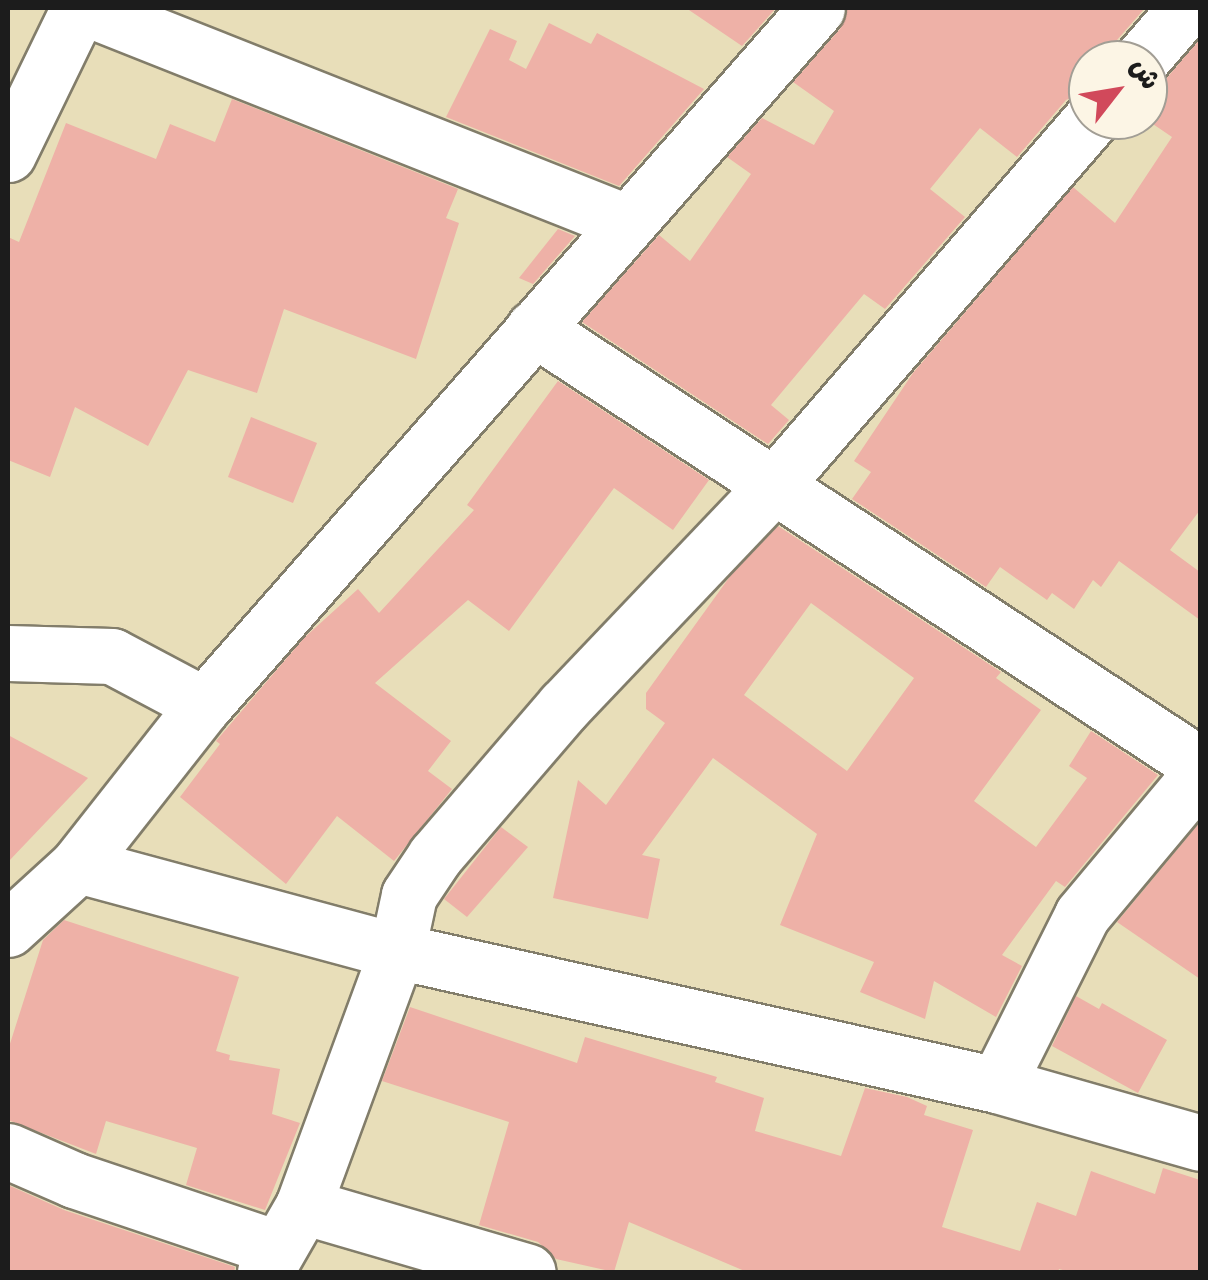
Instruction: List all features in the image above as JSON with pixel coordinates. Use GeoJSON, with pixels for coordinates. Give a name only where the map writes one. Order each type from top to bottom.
{"type":"FeatureCollection","features":[{"type":"Feature","properties":{"kind":"street"},"geometry":{"type":"LineString","coordinates":[[8,154],[83,8],[626,222]]}},
{"type":"Feature","properties":{"kind":"street"},"geometry":{"type":"LineString","coordinates":[[8,929],[78,865],[204,705],[817,8]]}},
{"type":"Feature","properties":{"kind":"street"},"geometry":{"type":"LineString","coordinates":[[1158,40],[1186,8]]}},
{"type":"Feature","properties":{"kind":"street"},"geometry":{"type":"LineString","coordinates":[[281,1242],[397,951],[409,895],[434,856],[564,706],[776,484],[1073,140]]}},
{"type":"Feature","properties":{"kind":"street"},"geometry":{"type":"LineString","coordinates":[[534,328],[1200,764]]}},
{"type":"Feature","properties":{"kind":"street"},"geometry":{"type":"LineString","coordinates":[[8,653],[112,656],[204,705]]}},
{"type":"Feature","properties":{"kind":"street"},"geometry":{"type":"LineString","coordinates":[[997,1085],[1082,915],[1200,774]]}},
{"type":"Feature","properties":{"kind":"street"},"geometry":{"type":"LineString","coordinates":[[78,865],[397,951],[997,1085],[1200,1143]]}},
{"type":"Feature","properties":{"kind":"street"},"geometry":{"type":"LineString","coordinates":[[8,1152],[74,1180],[281,1242],[528,1272]]}},
{"type":"Feature","properties":{"kind":"building"},"geometry":{"type":"Polygon","coordinates":[[[686,8],[776,8],[742,46],[686,8]]]}},
{"type":"Feature","properties":{"kind":"building"},"geometry":{"type":"Polygon","coordinates":[[[847,8],[1145,8],[1117,40],[1068,40],[1068,99],[1017,157],[980,128],[930,189],[965,217],[885,309],[864,294],[771,405],[789,420],[768,444],[582,322],[659,235],[690,261],[751,174],[727,157],[762,118],[814,145],[834,111],[793,82],[840,29],[847,8]]]}},
{"type":"Feature","properties":{"kind":"building"},"geometry":{"type":"Polygon","coordinates":[[[549,23],[591,44],[597,33],[704,89],[619,186],[446,117],[490,29],[517,41],[509,60],[526,69],[549,23]]]}},
{"type":"Feature","properties":{"kind":"building"},"geometry":{"type":"Polygon","coordinates":[[[1200,39],[1200,510],[1170,550],[1200,572],[1200,620],[1119,561],[1101,587],[1093,580],[1074,609],[1052,593],[1047,600],[1000,567],[986,587],[852,499],[871,472],[854,461],[913,373],[1073,187],[1115,223],[1172,137],[1168,134],[1168,76],[1200,39]]]}},
{"type":"Feature","properties":{"kind":"building"},"geometry":{"type":"Polygon","coordinates":[[[232,99],[458,189],[446,218],[459,223],[416,359],[284,309],[257,393],[188,370],[148,446],[75,407],[50,477],[8,460],[8,237],[19,242],[66,123],[156,159],[170,124],[215,142],[232,99]]]}},
{"type":"Feature","properties":{"kind":"building"},"geometry":{"type":"Polygon","coordinates":[[[558,229],[575,236],[533,284],[519,278],[558,229]]]}},
{"type":"Feature","properties":{"kind":"building"},"geometry":{"type":"Polygon","coordinates":[[[558,381],[709,480],[673,530],[614,488],[509,631],[468,600],[375,683],[451,741],[428,771],[452,789],[394,861],[337,816],[286,884],[180,797],[220,744],[216,741],[304,638],[358,589],[379,613],[474,510],[467,505],[558,381]]]}},
{"type":"Feature","properties":{"kind":"building"},"geometry":{"type":"Polygon","coordinates":[[[251,417],[317,443],[293,503],[228,477],[251,417]]]}},
{"type":"Feature","properties":{"kind":"building"},"geometry":{"type":"Polygon","coordinates":[[[778,526],[1001,672],[996,678],[1041,710],[974,801],[1036,847],[1087,778],[1069,766],[1091,731],[1158,775],[1065,887],[1056,881],[1002,955],[1022,966],[996,1017],[934,981],[925,1019],[860,992],[874,962],[780,925],[817,834],[713,758],[642,855],[660,859],[648,919],[553,898],[578,780],[606,805],[665,723],[646,709],[646,693],[731,575],[778,526]],[[811,603],[744,695],[847,771],[914,678],[811,603]]]}},
{"type":"Feature","properties":{"kind":"building"},"geometry":{"type":"Polygon","coordinates":[[[8,735],[88,778],[8,862],[8,735]]]}},
{"type":"Feature","properties":{"kind":"building"},"geometry":{"type":"Polygon","coordinates":[[[1200,822],[1200,979],[1117,922],[1200,822]]]}},
{"type":"Feature","properties":{"kind":"building"},"geometry":{"type":"Polygon","coordinates":[[[501,827],[528,847],[467,917],[444,899],[501,827]]]}},
{"type":"Feature","properties":{"kind":"building"},"geometry":{"type":"Polygon","coordinates":[[[64,920],[239,977],[216,1051],[230,1055],[229,1060],[280,1069],[272,1114],[300,1123],[265,1210],[186,1185],[197,1148],[106,1121],[96,1154],[8,1120],[8,1050],[43,940],[64,920]]]}},
{"type":"Feature","properties":{"kind":"building"},"geometry":{"type":"Polygon","coordinates":[[[1076,996],[1099,1009],[1102,1003],[1167,1040],[1138,1093],[1052,1046],[1076,996]]]}},
{"type":"Feature","properties":{"kind":"building"},"geometry":{"type":"Polygon","coordinates":[[[410,1007],[577,1063],[585,1037],[717,1077],[715,1082],[764,1098],[755,1131],[841,1156],[865,1088],[907,1097],[927,1106],[924,1115],[973,1130],[942,1227],[1020,1251],[1037,1202],[1076,1216],[1091,1171],[1155,1194],[1163,1168],[1200,1180],[1200,1272],[747,1272],[629,1222],[614,1272],[556,1259],[538,1242],[479,1225],[509,1122],[382,1081],[410,1007]]]}},
{"type":"Feature","properties":{"kind":"building"},"geometry":{"type":"Polygon","coordinates":[[[8,1185],[64,1210],[235,1267],[234,1272],[8,1272],[8,1185]]]}}]}
